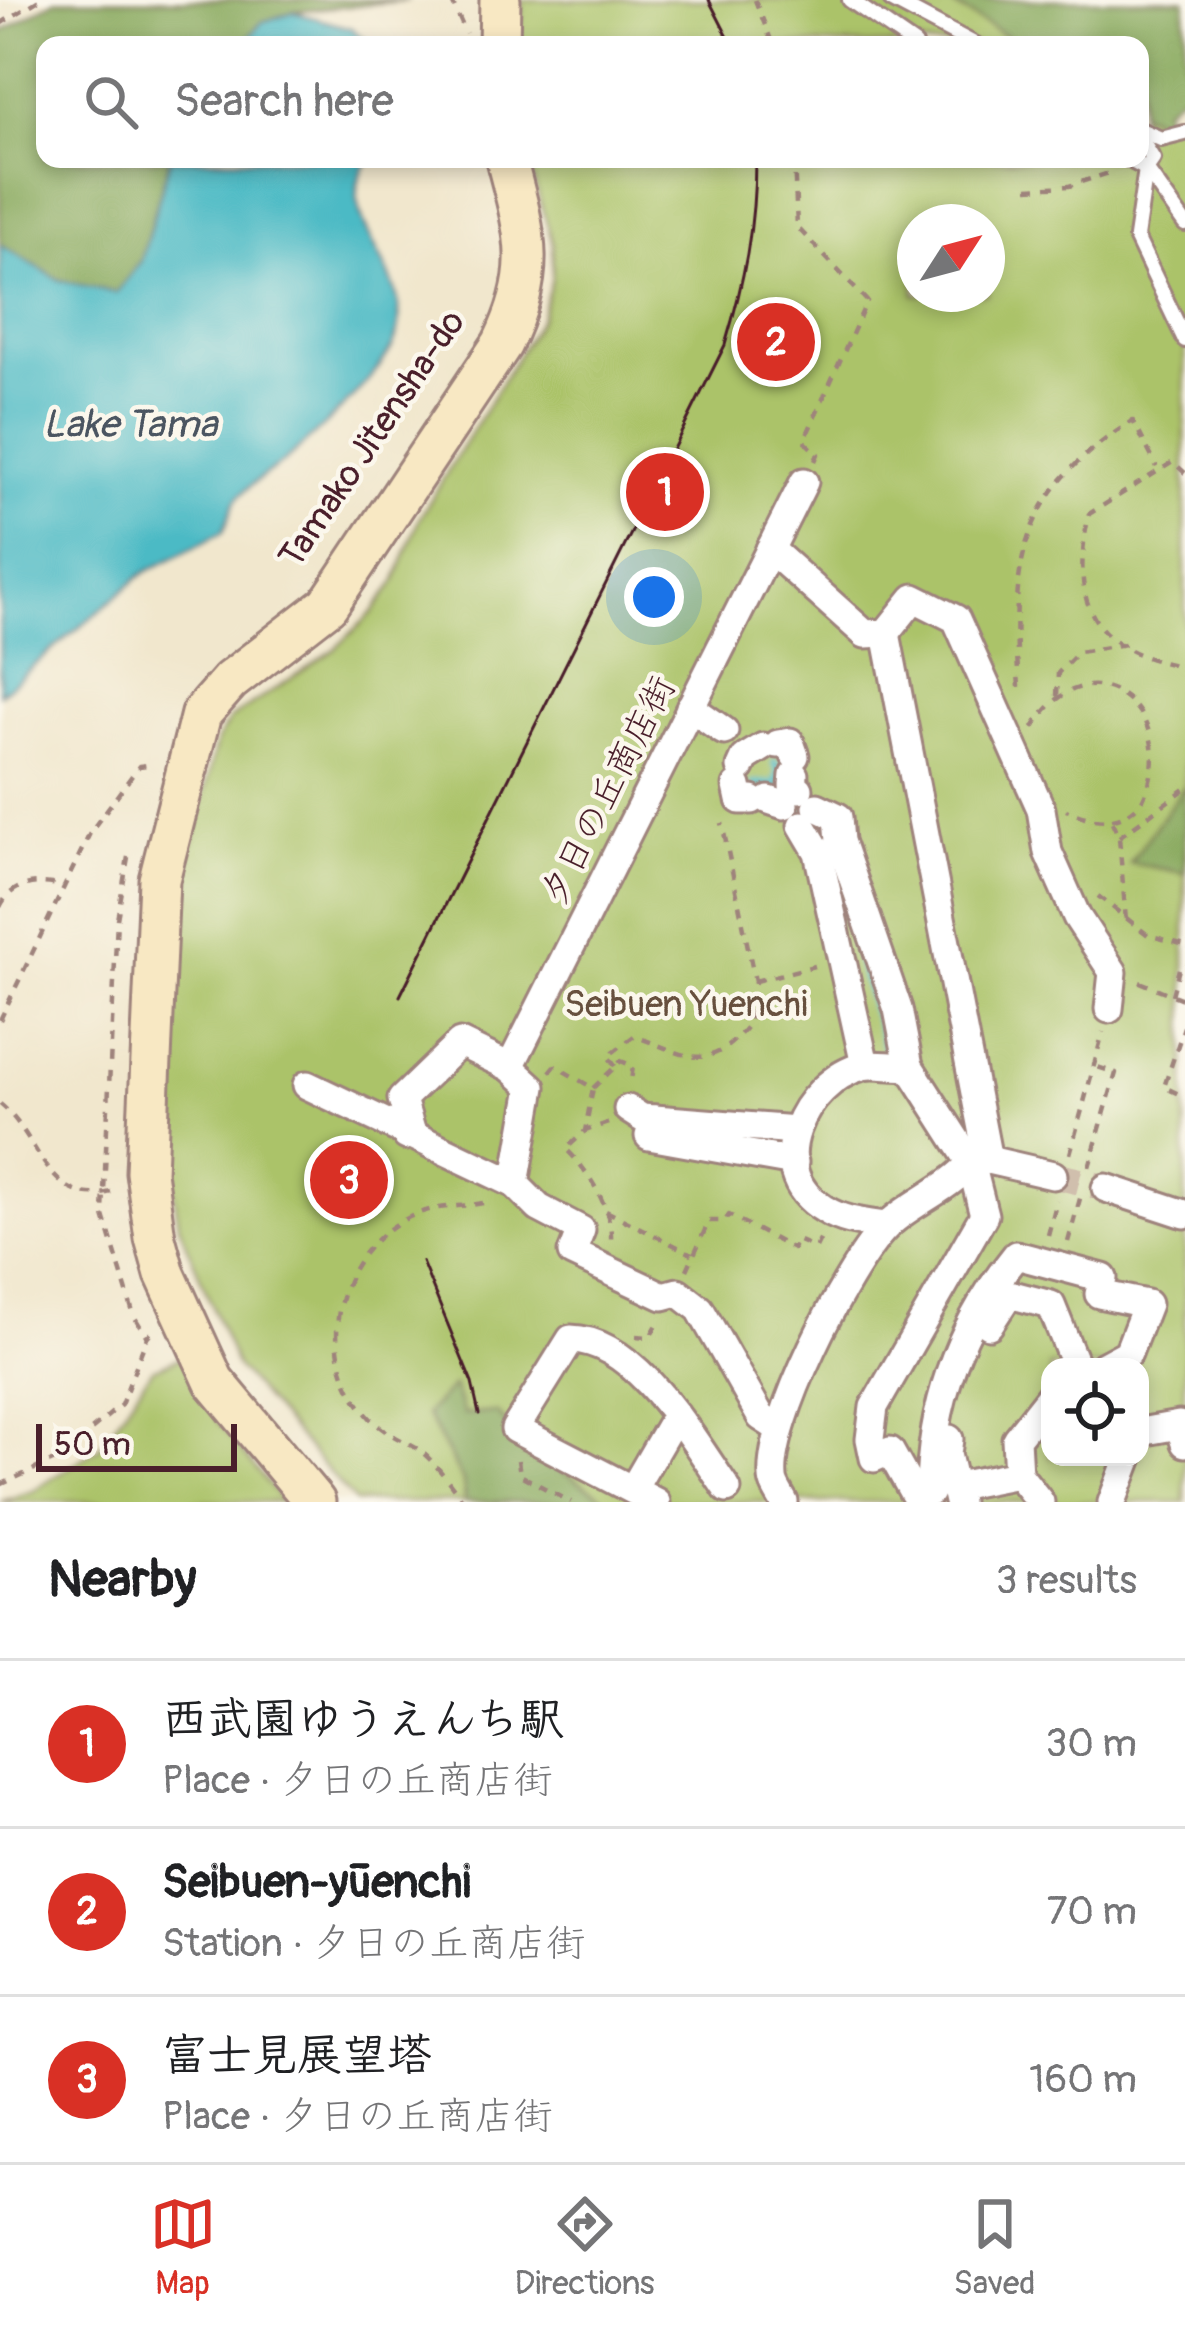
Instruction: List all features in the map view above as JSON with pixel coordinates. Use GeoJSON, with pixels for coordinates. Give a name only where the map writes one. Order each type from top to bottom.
{"type":"FeatureCollection","features":[{"type":"Feature","properties":{"kind":"street"},"geometry":{"type":"LineString","coordinates":[[499,36],[500,0]]}},
{"type":"Feature","properties":{"kind":"street"},"geometry":{"type":"LineString","coordinates":[[315,1502],[214,1382],[164,1274],[146,1172],[153,913],[184,765],[201,714],[230,681],[328,605],[502,344],[521,304],[529,261],[508,168]]}},
{"type":"Feature","properties":{"kind":"street","name":"夕日の丘商店街"},"geometry":{"type":"LineString","coordinates":[[512,1062],[804,482]]}},
{"type":"Feature","properties":{"kind":"street"},"geometry":{"type":"LineString","coordinates":[[770,549],[842,619],[865,634],[886,633],[914,598],[956,619],[1041,809],[1048,852],[1077,917],[1113,972],[1109,1009]]}},
{"type":"Feature","properties":{"kind":"street"},"geometry":{"type":"LineString","coordinates":[[886,633],[980,1162],[983,1245],[1102,1278],[1099,1294],[1148,1304],[1128,1353],[1119,1358]]}},
{"type":"Feature","properties":{"kind":"street"},"geometry":{"type":"LineString","coordinates":[[690,707],[724,731]]}},
{"type":"Feature","properties":{"kind":"street"},"geometry":{"type":"LineString","coordinates":[[775,785],[838,818],[840,841],[898,1009],[889,1067]]}},
{"type":"Feature","properties":{"kind":"street"},"geometry":{"type":"LineString","coordinates":[[775,785],[818,852],[842,960],[889,1067],[980,1162],[1059,1182]]}},
{"type":"Feature","properties":{"kind":"street"},"geometry":{"type":"LineString","coordinates":[[407,1136],[411,1130],[402,1099],[460,1043],[512,1062],[532,1088],[519,1190]]}},
{"type":"Feature","properties":{"kind":"street"},"geometry":{"type":"LineString","coordinates":[[886,1226],[820,1208],[797,1178],[791,1144],[821,1090],[889,1067]]}},
{"type":"Feature","properties":{"kind":"street"},"geometry":{"type":"LineString","coordinates":[[308,1084],[519,1190],[581,1230],[572,1253],[700,1309],[761,1418],[778,1428]]}},
{"type":"Feature","properties":{"kind":"street"},"geometry":{"type":"LineString","coordinates":[[794,1162],[650,1136],[642,1114],[796,1130]]}},
{"type":"Feature","properties":{"kind":"street"},"geometry":{"type":"LineString","coordinates":[[676,1415],[645,1496],[514,1429],[571,1339],[595,1339],[658,1390],[676,1415],[724,1495],[778,1491],[778,1428],[863,1254],[886,1226],[980,1162]]}},
{"type":"Feature","properties":{"kind":"street"},"geometry":{"type":"LineString","coordinates":[[1106,1188],[1185,1214]]}},
{"type":"Feature","properties":{"kind":"street"},"geometry":{"type":"LineString","coordinates":[[937,1498],[890,1450],[874,1458],[874,1407],[984,1215]]}},
{"type":"Feature","properties":{"kind":"street"},"geometry":{"type":"LineString","coordinates":[[937,1498],[931,1437],[963,1334],[1028,1258]]}},
{"type":"Feature","properties":{"kind":"street"},"geometry":{"type":"LineString","coordinates":[[937,1498],[960,1386],[983,1333],[1009,1294],[1051,1305],[1072,1358]]}},
{"type":"Feature","properties":{"kind":"street"},"geometry":{"type":"LineString","coordinates":[[1040,1502],[1018,1474],[1016,1439],[1041,1407]]}},
{"type":"Feature","properties":{"kind":"street"},"geometry":{"type":"LineString","coordinates":[[1149,1430],[1179,1425],[1185,1443]]}},
{"type":"Feature","properties":{"kind":"street"},"geometry":{"type":"LineString","coordinates":[[1119,1500],[1127,1466]]}},
{"type":"Feature","properties":{"kind":"street"},"geometry":{"type":"LineString","coordinates":[[937,1498],[1018,1474]]}},
{"type":"Feature","properties":{"kind":"lane"},"geometry":{"type":"LineString","coordinates":[[850,0],[901,36]]}},
{"type":"Feature","properties":{"kind":"lane"},"geometry":{"type":"LineString","coordinates":[[891,0],[959,36]]}},
{"type":"Feature","properties":{"kind":"lane"},"geometry":{"type":"LineString","coordinates":[[1149,136],[1160,139],[1185,133]]}},
{"type":"Feature","properties":{"kind":"lane"},"geometry":{"type":"LineString","coordinates":[[1146,169],[1185,224]]}},
{"type":"Feature","properties":{"kind":"lane"},"geometry":{"type":"LineString","coordinates":[[1146,169],[1136,237],[1185,340]]}},
{"type":"Feature","properties":{"kind":"path"},"geometry":{"type":"LineString","coordinates":[[0,24],[39,0]]}},
{"type":"Feature","properties":{"kind":"path"},"geometry":{"type":"LineString","coordinates":[[452,0],[466,36]]}},
{"type":"Feature","properties":{"kind":"path"},"geometry":{"type":"LineString","coordinates":[[755,0],[769,36]]}},
{"type":"Feature","properties":{"kind":"path"},"geometry":{"type":"LineString","coordinates":[[804,482],[818,454],[804,441],[867,301],[797,227],[794,170],[810,168]]}},
{"type":"Feature","properties":{"kind":"path"},"geometry":{"type":"LineString","coordinates":[[1028,188],[1070,186],[1116,171],[1146,169]]}},
{"type":"Feature","properties":{"kind":"path"},"geometry":{"type":"LineString","coordinates":[[1019,689],[1013,611],[1036,512],[1078,460],[1133,421],[1157,467]]}},
{"type":"Feature","properties":{"kind":"path"},"geometry":{"type":"LineString","coordinates":[[1185,473],[1173,462],[1157,467],[1089,514],[1078,562],[1083,596],[1096,625],[1125,644],[1185,667]]}},
{"type":"Feature","properties":{"kind":"path"},"geometry":{"type":"LineString","coordinates":[[1057,696],[1058,673],[1079,652],[1125,644]]}},
{"type":"Feature","properties":{"kind":"path"},"geometry":{"type":"LineString","coordinates":[[1036,722],[1057,696],[1086,686],[1117,686],[1156,717]]}},
{"type":"Feature","properties":{"kind":"path"},"geometry":{"type":"LineString","coordinates":[[1025,721],[1030,733]]}},
{"type":"Feature","properties":{"kind":"path"},"geometry":{"type":"LineString","coordinates":[[1041,809],[1112,822],[1133,811],[1160,779],[1163,761]]}},
{"type":"Feature","properties":{"kind":"path"},"geometry":{"type":"LineString","coordinates":[[0,1020],[64,886],[112,801],[140,766],[153,764],[147,786]]}},
{"type":"Feature","properties":{"kind":"path"},"geometry":{"type":"LineString","coordinates":[[616,1066],[608,1055],[634,1036],[686,1059],[721,1050],[749,1024],[755,981],[747,923],[721,825],[775,785]]}},
{"type":"Feature","properties":{"kind":"path"},"geometry":{"type":"LineString","coordinates":[[1119,837],[1185,789]]}},
{"type":"Feature","properties":{"kind":"path"},"geometry":{"type":"LineString","coordinates":[[1112,822],[1119,837],[1126,922]]}},
{"type":"Feature","properties":{"kind":"path"},"geometry":{"type":"LineString","coordinates":[[130,850],[117,919],[103,1212],[134,1316],[147,1336]]}},
{"type":"Feature","properties":{"kind":"path"},"geometry":{"type":"LineString","coordinates":[[0,907],[11,890],[28,884],[64,886]]}},
{"type":"Feature","properties":{"kind":"path"},"geometry":{"type":"LineString","coordinates":[[1096,893],[1126,922],[1185,945]]}},
{"type":"Feature","properties":{"kind":"path"},"geometry":{"type":"LineString","coordinates":[[755,981],[842,960]]}},
{"type":"Feature","properties":{"kind":"path"},"geometry":{"type":"LineString","coordinates":[[1172,995],[1180,965],[1185,965]]}},
{"type":"Feature","properties":{"kind":"path"},"geometry":{"type":"LineString","coordinates":[[1113,972],[1185,1000]]}},
{"type":"Feature","properties":{"kind":"path"},"geometry":{"type":"LineString","coordinates":[[1028,1258],[1059,1182],[1109,1009]]}},
{"type":"Feature","properties":{"kind":"path"},"geometry":{"type":"LineString","coordinates":[[1185,1024],[1164,1087],[1185,1097]]}},
{"type":"Feature","properties":{"kind":"path"},"geometry":{"type":"LineString","coordinates":[[512,1062],[548,1076],[555,1066],[593,1088],[586,1131],[566,1149],[584,1169],[613,1233],[602,1267]]}},
{"type":"Feature","properties":{"kind":"path"},"geometry":{"type":"LineString","coordinates":[[0,1104],[20,1124],[52,1179],[76,1193],[104,1194]]}},
{"type":"Feature","properties":{"kind":"path"},"geometry":{"type":"LineString","coordinates":[[465,1502],[419,1449],[389,1434],[359,1402],[338,1346],[339,1304],[363,1252],[400,1222],[434,1208],[519,1190]]}},
{"type":"Feature","properties":{"kind":"path"},"geometry":{"type":"LineString","coordinates":[[606,1211],[692,1254]]}},
{"type":"Feature","properties":{"kind":"path"},"geometry":{"type":"LineString","coordinates":[[595,1339],[650,1337],[709,1220],[725,1221],[729,1215],[793,1249],[797,1240],[816,1248],[824,1234],[863,1254]]}},
{"type":"Feature","properties":{"kind":"path"},"geometry":{"type":"LineString","coordinates":[[0,1485],[57,1459],[121,1405],[147,1336],[158,1326]]}},
{"type":"Feature","properties":{"kind":"path"},"geometry":{"type":"LineString","coordinates":[[514,1429],[520,1475],[571,1502]]}},
{"type":"Feature","properties":{"kind":"green space"},"geometry":{"type":"Polygon","coordinates":[[[55,0],[409,0],[293,12],[262,22],[250,36],[36,36],[36,168],[167,168],[141,261],[116,294],[60,280],[0,245],[0,33],[55,0]]]}},
{"type":"Feature","properties":{"kind":"green space"},"geometry":{"type":"Polygon","coordinates":[[[522,0],[944,0],[1006,36],[520,36],[522,0]]]}},
{"type":"Feature","properties":{"kind":"green space"},"geometry":{"type":"Polygon","coordinates":[[[945,0],[1185,0],[1185,92],[1164,108],[1164,123],[1149,116],[1149,36],[1007,36],[945,0]]]}},
{"type":"Feature","properties":{"kind":"green space","name":"Seibuen Yuenchi"},"geometry":{"type":"Polygon","coordinates":[[[1185,108],[1185,1502],[355,1502],[236,1366],[179,1225],[171,1174],[176,910],[217,740],[230,719],[335,649],[374,611],[395,582],[419,519],[541,317],[552,279],[553,244],[530,168],[1149,168],[1149,116],[1164,123],[1185,108]]]}},
{"type":"Feature","properties":{"kind":"green space"},"geometry":{"type":"Polygon","coordinates":[[[1184,787],[1185,873],[1130,863],[1184,787]]]}},
{"type":"Feature","properties":{"kind":"green space"},"geometry":{"type":"Polygon","coordinates":[[[182,1357],[218,1422],[283,1502],[0,1502],[33,1491],[99,1448],[152,1369],[182,1357]]]}},
{"type":"Feature","properties":{"kind":"green space"},"geometry":{"type":"Polygon","coordinates":[[[453,1386],[464,1415],[496,1412],[535,1454],[611,1502],[465,1502],[463,1481],[426,1414],[453,1386]]]}},
{"type":"Feature","properties":{"kind":"water"},"geometry":{"type":"Polygon","coordinates":[[[293,12],[351,28],[360,36],[250,36],[262,22],[293,12]]]}},
{"type":"Feature","properties":{"kind":"water","name":"Lake Tama"},"geometry":{"type":"Polygon","coordinates":[[[167,168],[365,168],[359,180],[358,202],[395,291],[399,315],[395,340],[345,405],[242,493],[223,532],[144,573],[0,694],[0,245],[60,280],[116,293],[141,261],[167,168]]]}},
{"type":"Feature","properties":{"kind":"waterway"},"geometry":{"type":"LineString","coordinates":[[775,763],[780,771],[775,785]]}},
{"type":"Feature","properties":{"kind":"waterway"},"geometry":{"type":"LineString","coordinates":[[755,784],[775,785],[809,818]]}},
{"type":"Feature","properties":{"kind":"waterway"},"geometry":{"type":"LineString","coordinates":[[842,900],[889,1058]]}},
{"type":"Feature","properties":{"kind":"tunnel"},"geometry":{"type":"LineString","coordinates":[[1053,1175],[1106,1188]]}},
{"type":"Feature","properties":{"kind":"tram line"},"geometry":{"type":"LineString","coordinates":[[709,0],[727,36]]}},
{"type":"Feature","properties":{"kind":"tram line"},"geometry":{"type":"LineString","coordinates":[[400,996],[725,345],[747,253],[755,168]]}},
{"type":"Feature","properties":{"kind":"tram line"},"geometry":{"type":"LineString","coordinates":[[422,1262],[472,1383],[479,1414]]}},
{"type":"Feature","properties":{"kind":"place","name":"Seibuen-yūenchi"},"geometry":{"type":"Point","coordinates":[776,342]}},
{"type":"Feature","properties":{"kind":"place","name":"西武園ゆうえんち駅"},"geometry":{"type":"Point","coordinates":[665,492]}},
{"type":"Feature","properties":{"kind":"place","name":"富士見展望塔"},"geometry":{"type":"Point","coordinates":[349,1180]}}]}
